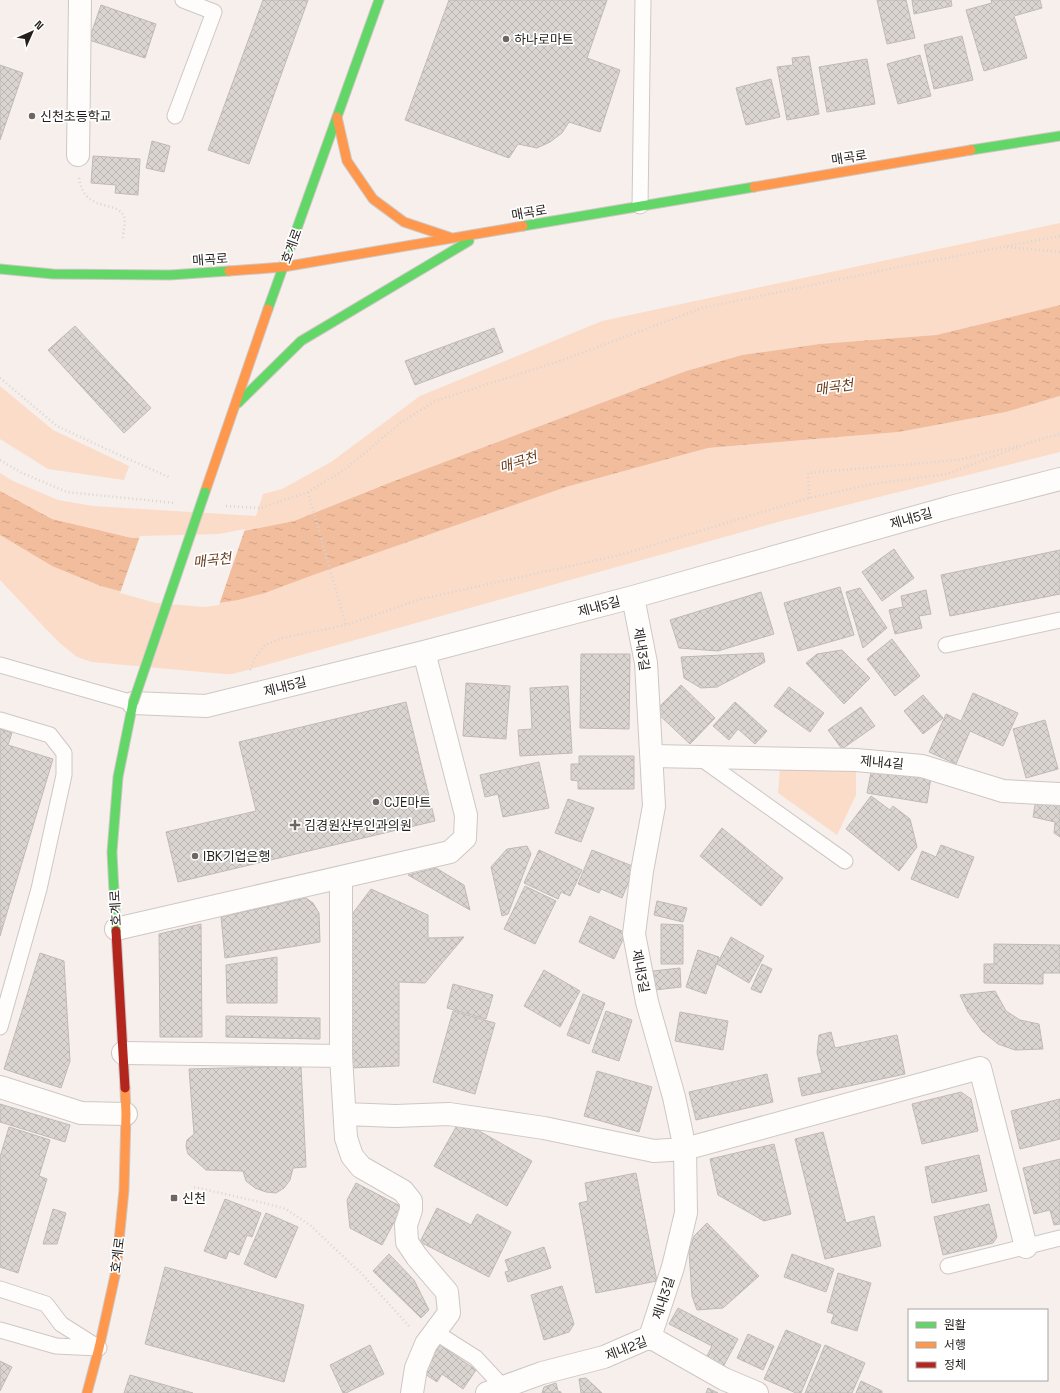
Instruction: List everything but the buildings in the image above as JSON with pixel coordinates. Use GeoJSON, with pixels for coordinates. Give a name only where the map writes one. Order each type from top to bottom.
{"type":"FeatureCollection","features":[{"type":"Feature","properties":{"kind":"street"},"geometry":{"type":"LineString","coordinates":[[78,155],[80,0]]}},
{"type":"Feature","properties":{"kind":"street","name":"호계로"},"geometry":{"type":"LineString","coordinates":[[87,1393],[99,1348],[116,1271],[124,1190],[126,1114],[112,852],[118,777],[133,703],[283,267],[380,0]]}},
{"type":"Feature","properties":{"kind":"street"},"geometry":{"type":"LineString","coordinates":[[337,117],[347,161],[373,199],[404,222],[452,238]]}},
{"type":"Feature","properties":{"kind":"street","name":"매곡로"},"geometry":{"type":"LineString","coordinates":[[0,269],[52,274],[170,276],[283,267],[1060,136]]}},
{"type":"Feature","properties":{"kind":"street"},"geometry":{"type":"LineString","coordinates":[[235,407],[301,341],[481,233]]}},
{"type":"Feature","properties":{"kind":"street","name":"제내5길"},"geometry":{"type":"LineString","coordinates":[[133,703],[206,706],[424,652],[633,597],[951,507],[1060,479]]}},
{"type":"Feature","properties":{"kind":"street","name":"제내3길"},"geometry":{"type":"LineString","coordinates":[[633,597],[646,663],[654,806],[642,871],[634,934],[647,1002],[674,1097],[685,1149],[686,1213],[673,1267],[650,1337]]}},
{"type":"Feature","properties":{"kind":"street"},"geometry":{"type":"LineString","coordinates":[[116,929],[450,852],[465,838],[466,815],[424,652]]}},
{"type":"Feature","properties":{"kind":"street","name":"제내4길"},"geometry":{"type":"LineString","coordinates":[[652,756],[856,760],[922,766],[1003,791],[1060,794]]}},
{"type":"Feature","properties":{"kind":"street"},"geometry":{"type":"LineString","coordinates":[[341,878],[341,1056],[346,1138],[352,1156],[361,1167],[403,1191],[410,1201],[411,1210],[406,1225],[407,1242],[416,1257],[447,1292],[449,1312],[430,1338],[416,1368],[412,1393]]}},
{"type":"Feature","properties":{"kind":"street"},"geometry":{"type":"LineString","coordinates":[[123,1053],[341,1056]]}},
{"type":"Feature","properties":{"kind":"street"},"geometry":{"type":"LineString","coordinates":[[345,1114],[395,1116],[449,1114],[544,1128],[654,1151],[685,1149],[980,1068],[1026,1247]]}},
{"type":"Feature","properties":{"kind":"street"},"geometry":{"type":"LineString","coordinates":[[0,1087],[81,1112],[126,1114]]}},
{"type":"Feature","properties":{"kind":"street","name":"제내2길"},"geometry":{"type":"LineString","coordinates":[[495,1390],[542,1373],[604,1358],[650,1337],[724,1379],[757,1393]]}},
{"type":"Feature","properties":{"kind":"lane"},"geometry":{"type":"LineString","coordinates":[[175,116],[214,12],[183,0]]}},
{"type":"Feature","properties":{"kind":"lane"},"geometry":{"type":"LineString","coordinates":[[640,206],[643,0]]}},
{"type":"Feature","properties":{"kind":"lane"},"geometry":{"type":"LineString","coordinates":[[946,645],[1060,620]]}},
{"type":"Feature","properties":{"kind":"lane"},"geometry":{"type":"LineString","coordinates":[[0,665],[133,703]]}},
{"type":"Feature","properties":{"kind":"lane"},"geometry":{"type":"LineString","coordinates":[[0,720],[50,735],[64,753],[64,775],[39,889],[0,1027]]}},
{"type":"Feature","properties":{"kind":"lane"},"geometry":{"type":"LineString","coordinates":[[699,757],[845,861]]}},
{"type":"Feature","properties":{"kind":"lane"},"geometry":{"type":"LineString","coordinates":[[948,1266],[1060,1238]]}},
{"type":"Feature","properties":{"kind":"lane"},"geometry":{"type":"LineString","coordinates":[[0,1289],[46,1304],[61,1324],[99,1348]]}},
{"type":"Feature","properties":{"kind":"lane"},"geometry":{"type":"LineString","coordinates":[[0,1330],[56,1346],[99,1348]]}},
{"type":"Feature","properties":{"kind":"lane"},"geometry":{"type":"LineString","coordinates":[[430,1338],[476,1358],[495,1390]]}},
{"type":"Feature","properties":{"kind":"path"},"geometry":{"type":"LineString","coordinates":[[78,155],[79,179],[82,192],[90,200],[122,214],[124,218],[123,238]]}},
{"type":"Feature","properties":{"kind":"path"},"geometry":{"type":"LineString","coordinates":[[222,506],[260,508],[308,492],[347,468],[400,423],[434,402],[563,360],[702,308],[899,267],[1060,236]]}},
{"type":"Feature","properties":{"kind":"path"},"geometry":{"type":"LineString","coordinates":[[1002,247],[1060,252]]}},
{"type":"Feature","properties":{"kind":"path"},"geometry":{"type":"LineString","coordinates":[[0,378],[57,426],[171,478]]}},
{"type":"Feature","properties":{"kind":"path"},"geometry":{"type":"LineString","coordinates":[[809,498],[808,473],[958,460],[1060,434]]}},
{"type":"Feature","properties":{"kind":"path"},"geometry":{"type":"LineString","coordinates":[[248,674],[255,656],[265,645],[282,638],[346,626],[421,599],[620,555],[809,498],[872,484],[946,474],[1034,441]]}},
{"type":"Feature","properties":{"kind":"path"},"geometry":{"type":"LineString","coordinates":[[0,460],[22,473],[67,492],[177,503]]}},
{"type":"Feature","properties":{"kind":"path"},"geometry":{"type":"LineString","coordinates":[[308,492],[346,626]]}},
{"type":"Feature","properties":{"kind":"path"},"geometry":{"type":"LineString","coordinates":[[194,1187],[286,1209],[311,1226],[430,1338]]}},
{"type":"Feature","properties":{"kind":"shaded area"},"geometry":{"type":"Polygon","coordinates":[[[1060,223],[1060,305],[936,335],[819,344],[742,355],[686,371],[394,481],[294,521],[219,536],[132,538],[52,519],[0,491],[0,473],[13,481],[58,500],[93,506],[256,516],[263,494],[282,489],[331,462],[420,396],[602,321],[1060,223]]]}},
{"type":"Feature","properties":{"kind":"shaded area"},"geometry":{"type":"Polygon","coordinates":[[[0,386],[53,430],[129,466],[124,480],[48,469],[0,439],[0,386]]]}},
{"type":"Feature","properties":{"kind":"shaded area"},"geometry":{"type":"Polygon","coordinates":[[[1060,396],[1060,452],[778,522],[233,674],[92,662],[77,657],[45,628],[0,580],[0,535],[52,566],[265,593],[566,487],[708,448],[899,432],[1006,412],[1060,396]]]}},
{"type":"Feature","properties":{"kind":"shaded area"},"geometry":{"type":"Polygon","coordinates":[[[780,766],[856,771],[856,795],[837,835],[778,793],[780,766]]]}},
{"type":"Feature","properties":{"kind":"water","name":"매곡천"},"geometry":{"type":"Polygon","coordinates":[[[1060,305],[1060,396],[1006,412],[899,432],[708,448],[566,487],[265,593],[238,600],[205,605],[157,601],[101,586],[52,566],[0,535],[0,491],[52,519],[132,538],[219,536],[294,521],[394,481],[686,371],[742,355],[819,344],[936,335],[1060,305]]]}},
{"type":"Feature","properties":{"kind":"pier"},"geometry":{"type":"Polygon","coordinates":[[[245,529],[219,605],[205,607],[156,603],[120,593],[140,536],[219,534],[245,529]]]}},
{"type":"Feature","properties":{"kind":"traffic: fast"},"geometry":{"type":"LineString","coordinates":[[268,309],[379,0]]}},
{"type":"Feature","properties":{"kind":"traffic: fast"},"geometry":{"type":"LineString","coordinates":[[971,150],[1060,136]]}},
{"type":"Feature","properties":{"kind":"traffic: fast"},"geometry":{"type":"LineString","coordinates":[[523,226],[754,187]]}},
{"type":"Feature","properties":{"kind":"traffic: fast"},"geometry":{"type":"LineString","coordinates":[[238,403],[301,341],[469,241]]}},
{"type":"Feature","properties":{"kind":"traffic: fast"},"geometry":{"type":"LineString","coordinates":[[0,269],[53,274],[170,275],[229,271]]}},
{"type":"Feature","properties":{"kind":"traffic: fast"},"geometry":{"type":"LineString","coordinates":[[133,703],[205,492]]}},
{"type":"Feature","properties":{"kind":"traffic: fast"},"geometry":{"type":"LineString","coordinates":[[116,931],[112,852],[118,777],[133,703]]}},
{"type":"Feature","properties":{"kind":"traffic: slow"},"geometry":{"type":"LineString","coordinates":[[337,117],[347,161],[373,199],[404,222],[449,237]]}},
{"type":"Feature","properties":{"kind":"traffic: slow"},"geometry":{"type":"LineString","coordinates":[[754,187],[971,150]]}},
{"type":"Feature","properties":{"kind":"traffic: slow"},"geometry":{"type":"LineString","coordinates":[[229,271],[283,267],[523,226]]}},
{"type":"Feature","properties":{"kind":"traffic: slow"},"geometry":{"type":"LineString","coordinates":[[205,492],[268,309]]}},
{"type":"Feature","properties":{"kind":"traffic: slow"},"geometry":{"type":"LineString","coordinates":[[87,1393],[99,1348],[116,1271],[124,1190],[126,1114],[125,1088]]}},
{"type":"Feature","properties":{"kind":"traffic: jam"},"geometry":{"type":"LineString","coordinates":[[116,931],[125,1088]]}},
{"type":"Feature","properties":{"kind":"place","name":"하나로마트"},"geometry":{"type":"Point","coordinates":[506,39]}},
{"type":"Feature","properties":{"kind":"place","name":"신천초등학교"},"geometry":{"type":"Point","coordinates":[32,116]}},
{"type":"Feature","properties":{"kind":"place","name":"CJE마트"},"geometry":{"type":"Point","coordinates":[376,802]}},
{"type":"Feature","properties":{"kind":"place","name":"김경원산부인과의원"},"geometry":{"type":"Point","coordinates":[295,825]}},
{"type":"Feature","properties":{"kind":"place","name":"IBK기업은행"},"geometry":{"type":"Point","coordinates":[195,856]}},
{"type":"Feature","properties":{"kind":"place","name":"신천"},"geometry":{"type":"Point","coordinates":[174,1198]}}]}
